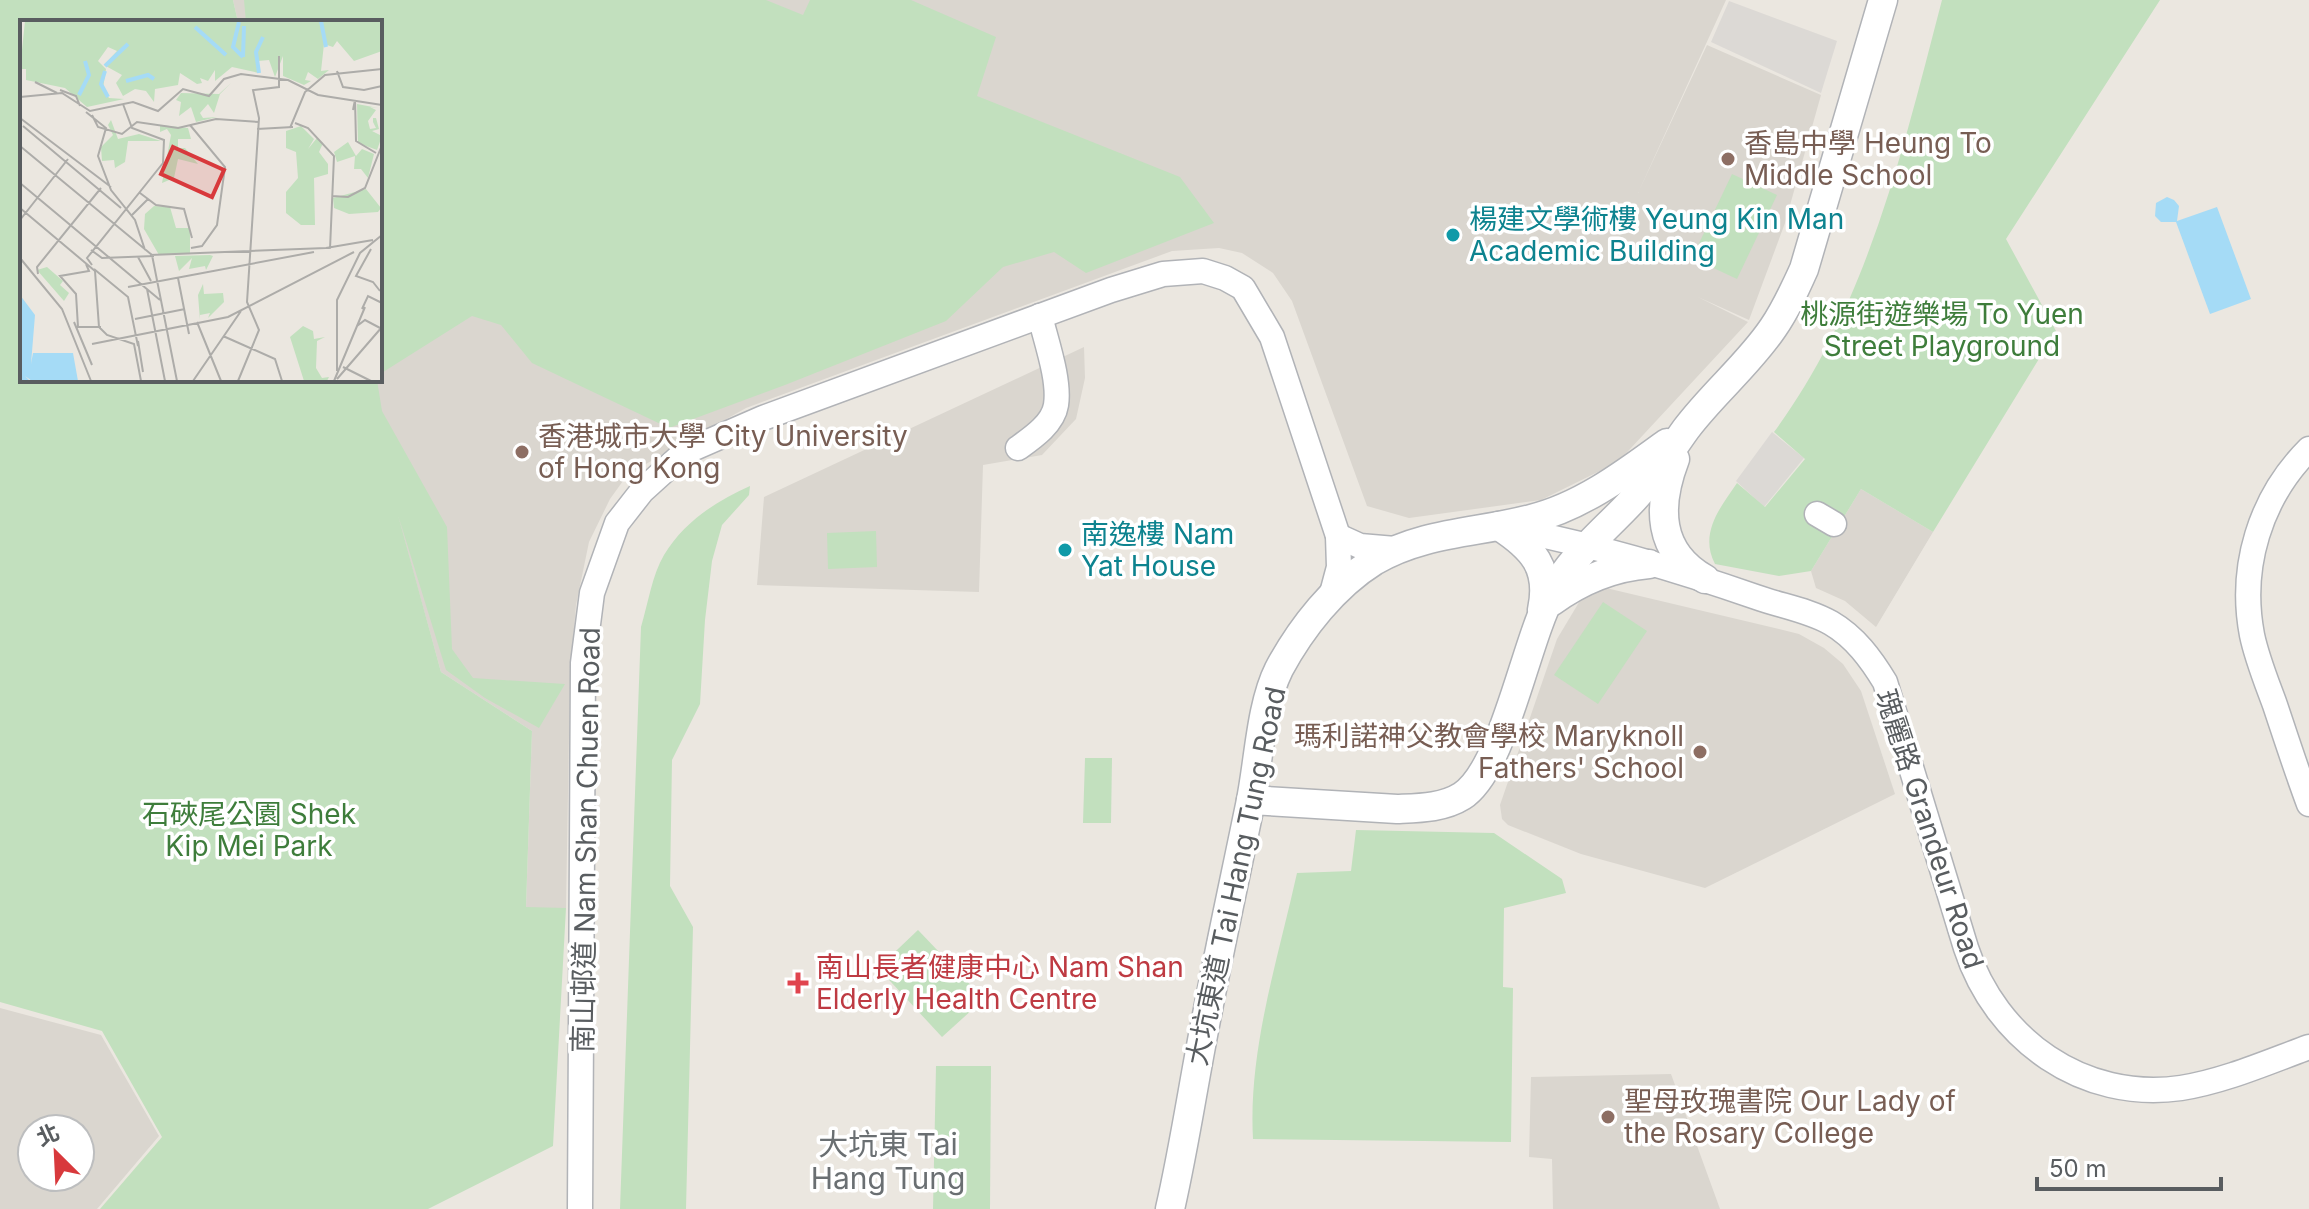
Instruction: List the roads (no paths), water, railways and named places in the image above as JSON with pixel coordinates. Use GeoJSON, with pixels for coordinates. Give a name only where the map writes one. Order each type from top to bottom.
{"type":"FeatureCollection","features":[{"type":"Feature","properties":{"kind":"street"},"geometry":{"type":"LineString","coordinates":[[1251,800],[1397,809],[1453,801],[1470,790],[1485,771],[1543,611],[1560,579],[1655,475],[1687,428],[1756,350],[1788,304],[1804,269],[1883,0]]}},
{"type":"Feature","properties":{"kind":"street","name":"南山邨道 Nam Shan Chuen Road"},"geometry":{"type":"LineString","coordinates":[[580,1209],[583,663],[592,593],[617,523],[642,491],[685,452],[763,418],[1040,316],[1163,274],[1203,271],[1243,288],[1272,337],[1338,536]]}},
{"type":"Feature","properties":{"kind":"street"},"geometry":{"type":"LineString","coordinates":[[1018,448],[1047,423],[1056,407],[1055,382],[1040,316]]}},
{"type":"Feature","properties":{"kind":"street"},"geometry":{"type":"LineString","coordinates":[[1499,526],[1534,519],[1594,492],[1629,471],[1687,428]]}},
{"type":"Feature","properties":{"kind":"street"},"geometry":{"type":"LineString","coordinates":[[1687,428],[1666,486],[1665,526],[1672,550],[1685,566],[1705,579]]}},
{"type":"Feature","properties":{"kind":"street"},"geometry":{"type":"LineString","coordinates":[[2309,449],[2285,477],[2264,516],[2249,570],[2248,604],[2256,648],[2309,804]]}},
{"type":"Feature","properties":{"kind":"street"},"geometry":{"type":"LineString","coordinates":[[1499,526],[1523,543],[1539,565],[1546,589],[1543,611]]}},
{"type":"Feature","properties":{"kind":"street","name":"大坑東道 Tai Hang Tung Road"},"geometry":{"type":"LineString","coordinates":[[1170,1209],[1268,701],[1278,671],[1331,597],[1350,578],[1395,549],[1420,539],[1499,526],[1588,545]]}},
{"type":"Feature","properties":{"kind":"street"},"geometry":{"type":"LineString","coordinates":[[1331,597],[1339,567],[1338,536],[1360,546],[1395,549]]}},
{"type":"Feature","properties":{"kind":"street","name":"瑰麗路 Grandeur Road"},"geometry":{"type":"LineString","coordinates":[[1588,545],[1817,616],[1847,635],[1875,665],[1892,700],[1972,967],[1991,1002],[2031,1047],[2066,1069],[2093,1080],[2123,1087],[2163,1090],[2203,1083],[2309,1047]]}},
{"type":"Feature","properties":{"kind":"street"},"geometry":{"type":"LineString","coordinates":[[1543,611],[1588,579],[1619,566],[1649,564]]}},
{"type":"Feature","properties":{"kind":"water"},"geometry":{"type":"Polygon","coordinates":[[[2167,197],[2179,206],[2177,221],[2217,207],[2251,299],[2210,314],[2176,222],[2161,222],[2155,216],[2156,203],[2167,197]]]}},
{"type":"Feature","properties":{"kind":"place","name":"香島中學 Heung To Middle School"},"geometry":{"type":"Point","coordinates":[1728,159]}},
{"type":"Feature","properties":{"kind":"place","name":"楊建文學術樓 Yeung Kin Man Academic Building"},"geometry":{"type":"Point","coordinates":[1453,235]}},
{"type":"Feature","properties":{"kind":"place","name":"香港城市大學 City University of Hong Kong"},"geometry":{"type":"Point","coordinates":[522,452]}},
{"type":"Feature","properties":{"kind":"place","name":"南逸樓 Nam Yat House"},"geometry":{"type":"Point","coordinates":[1065,550]}},
{"type":"Feature","properties":{"kind":"place","name":"瑪利諾神父教會學校 Maryknoll Fathers' School"},"geometry":{"type":"Point","coordinates":[1700,752]}},
{"type":"Feature","properties":{"kind":"place","name":"南山長者健康中心 Nam Shan Elderly Health Centre"},"geometry":{"type":"Point","coordinates":[798,983]}},
{"type":"Feature","properties":{"kind":"place","name":"聖母玫瑰書院 Our Lady of the Rosary College"},"geometry":{"type":"Point","coordinates":[1608,1117]}},
{"type":"Feature","properties":{"kind":"district","name":"大坑東 Tai Hang Tung"},"geometry":{"type":"Point","coordinates":[888,1161]}},
{"type":"Feature","properties":{"kind":"park label","name":"桃源街遊樂場 To Yuen Street Playground"},"geometry":{"type":"Point","coordinates":[1942,330]}},
{"type":"Feature","properties":{"kind":"park label","name":"石硤尾公園 Shek Kip Mei Park"},"geometry":{"type":"Point","coordinates":[249,830]}}]}
